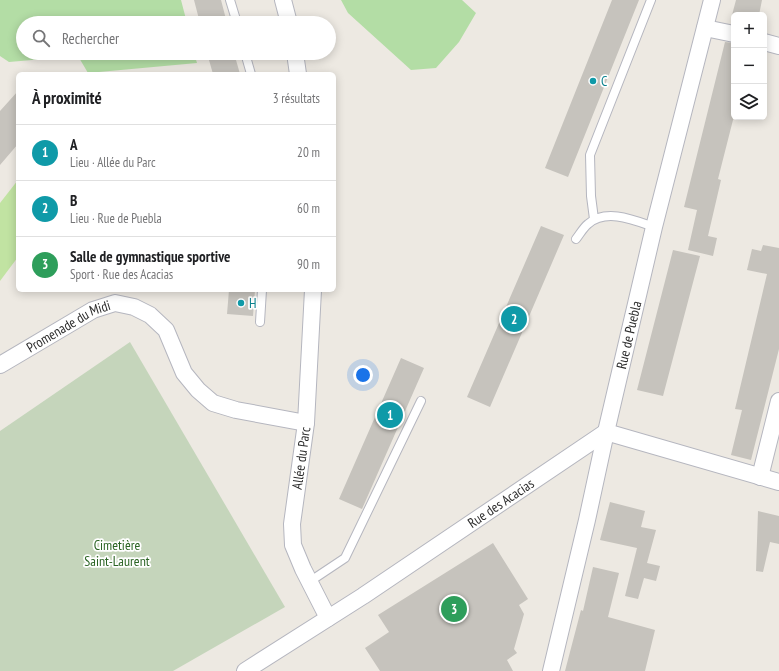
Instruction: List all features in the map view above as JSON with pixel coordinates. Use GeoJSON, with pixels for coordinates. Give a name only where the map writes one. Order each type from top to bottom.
{"type":"FeatureCollection","features":[{"type":"Feature","properties":{"kind":"street"},"geometry":{"type":"LineString","coordinates":[[283,0],[287,16]]}},
{"type":"Feature","properties":{"kind":"street","name":"Rue de Puebla"},"geometry":{"type":"LineString","coordinates":[[551,671],[588,520],[606,432],[654,227],[712,0]]}},
{"type":"Feature","properties":{"kind":"street"},"geometry":{"type":"LineString","coordinates":[[705,28],[731,33]]}},
{"type":"Feature","properties":{"kind":"street"},"geometry":{"type":"LineString","coordinates":[[767,43],[779,46]]}},
{"type":"Feature","properties":{"kind":"street"},"geometry":{"type":"LineString","coordinates":[[296,60],[298,72]]}},
{"type":"Feature","properties":{"kind":"street","name":"Allée du Parc"},"geometry":{"type":"LineString","coordinates":[[313,292],[306,423],[292,524],[293,545],[309,582],[330,623]]}},
{"type":"Feature","properties":{"kind":"street","name":"Promenade du Midi"},"geometry":{"type":"LineString","coordinates":[[0,365],[93,310],[115,303],[134,307],[150,315],[166,330],[184,373],[198,390],[213,402],[236,410],[306,423]]}},
{"type":"Feature","properties":{"kind":"street"},"geometry":{"type":"LineString","coordinates":[[760,477],[779,401]]}},
{"type":"Feature","properties":{"kind":"street"},"geometry":{"type":"LineString","coordinates":[[606,432],[779,482]]}},
{"type":"Feature","properties":{"kind":"street","name":"Rue des Acacias"},"geometry":{"type":"LineString","coordinates":[[245,671],[330,623],[606,432]]}},
{"type":"Feature","properties":{"kind":"lane"},"geometry":{"type":"LineString","coordinates":[[230,0],[234,16]]}},
{"type":"Feature","properties":{"kind":"lane"},"geometry":{"type":"LineString","coordinates":[[594,220],[591,196],[590,155],[651,0]]}},
{"type":"Feature","properties":{"kind":"lane"},"geometry":{"type":"LineString","coordinates":[[247,60],[250,72]]}},
{"type":"Feature","properties":{"kind":"lane"},"geometry":{"type":"LineString","coordinates":[[576,239],[587,224],[600,216],[610,215],[654,227]]}},
{"type":"Feature","properties":{"kind":"lane"},"geometry":{"type":"LineString","coordinates":[[260,322],[262,292]]}},
{"type":"Feature","properties":{"kind":"lane"},"geometry":{"type":"LineString","coordinates":[[309,582],[345,558],[422,401]]}},
{"type":"Feature","properties":{"kind":"green space"},"geometry":{"type":"Polygon","coordinates":[[[0,0],[181,0],[185,16],[16,16],[16,60],[32,60],[9,62],[0,56],[0,0]]]}},
{"type":"Feature","properties":{"kind":"green space"},"geometry":{"type":"Polygon","coordinates":[[[341,0],[462,0],[476,13],[459,42],[436,68],[411,70],[348,13],[341,0]]]}},
{"type":"Feature","properties":{"kind":"green space"},"geometry":{"type":"Polygon","coordinates":[[[80,60],[196,60],[197,63],[99,72],[87,72],[80,60]]]}},
{"type":"Feature","properties":{"kind":"green space"},"geometry":{"type":"Polygon","coordinates":[[[16,183],[16,260],[0,281],[0,203],[16,183]]]}},
{"type":"Feature","properties":{"kind":"green space","name":"Cimetière Saint-Laurent"},"geometry":{"type":"Polygon","coordinates":[[[130,342],[285,607],[173,671],[0,671],[0,431],[130,342]]]}},
{"type":"Feature","properties":{"kind":"building"},"geometry":{"type":"Polygon","coordinates":[[[194,0],[221,0],[225,16],[198,16],[194,0]]]}},
{"type":"Feature","properties":{"kind":"building","name":"C"},"geometry":{"type":"Polygon","coordinates":[[[612,0],[639,0],[568,177],[545,168],[612,0]]]}},
{"type":"Feature","properties":{"kind":"building"},"geometry":{"type":"Polygon","coordinates":[[[736,0],[762,0],[760,12],[733,12],[736,0]]]}},
{"type":"Feature","properties":{"kind":"building"},"geometry":{"type":"Polygon","coordinates":[[[725,42],[731,43],[731,120],[733,120],[718,179],[721,180],[708,236],[717,238],[713,256],[688,250],[697,210],[684,207],[725,42]]]}},
{"type":"Feature","properties":{"kind":"building"},"geometry":{"type":"Polygon","coordinates":[[[209,60],[236,60],[239,72],[212,72],[209,60]]]}},
{"type":"Feature","properties":{"kind":"building"},"geometry":{"type":"Polygon","coordinates":[[[16,93],[16,146],[0,165],[0,111],[16,93]]]}},
{"type":"Feature","properties":{"kind":"building"},"geometry":{"type":"Polygon","coordinates":[[[541,226],[564,235],[490,407],[467,397],[541,226]]]}},
{"type":"Feature","properties":{"kind":"building"},"geometry":{"type":"Polygon","coordinates":[[[763,245],[779,248],[779,349],[751,460],[731,455],[742,410],[735,409],[767,274],[747,270],[752,249],[761,251],[763,245]]]}},
{"type":"Feature","properties":{"kind":"building"},"geometry":{"type":"Polygon","coordinates":[[[673,250],[700,256],[663,396],[637,390],[673,250]]]}},
{"type":"Feature","properties":{"kind":"building","name":"H"},"geometry":{"type":"Polygon","coordinates":[[[229,292],[255,292],[253,316],[227,314],[229,292]]]}},
{"type":"Feature","properties":{"kind":"building"},"geometry":{"type":"Polygon","coordinates":[[[401,358],[424,368],[362,509],[339,499],[401,358]]]}},
{"type":"Feature","properties":{"kind":"building"},"geometry":{"type":"Polygon","coordinates":[[[610,502],[645,511],[641,527],[656,530],[647,563],[660,566],[656,581],[644,578],[638,599],[625,596],[637,548],[600,540],[610,502]]]}},
{"type":"Feature","properties":{"kind":"building"},"geometry":{"type":"Polygon","coordinates":[[[758,511],[779,516],[779,544],[770,542],[763,572],[756,571],[758,511]]]}},
{"type":"Feature","properties":{"kind":"building"},"geometry":{"type":"Polygon","coordinates":[[[493,543],[528,599],[519,605],[524,614],[514,649],[517,653],[507,660],[513,671],[380,671],[365,648],[389,632],[378,615],[493,543]]]}},
{"type":"Feature","properties":{"kind":"building"},"geometry":{"type":"Polygon","coordinates":[[[593,567],[619,573],[608,617],[655,630],[645,671],[565,671],[581,610],[583,611],[593,567]]]}},
{"type":"Feature","properties":{"kind":"place","name":"C"},"geometry":{"type":"Point","coordinates":[593,81]}},
{"type":"Feature","properties":{"kind":"place","name":"H"},"geometry":{"type":"Point","coordinates":[241,303]}},
{"type":"Feature","properties":{"kind":"place","name":"B"},"geometry":{"type":"Point","coordinates":[514,319]}},
{"type":"Feature","properties":{"kind":"place","name":"A"},"geometry":{"type":"Point","coordinates":[390,415]}},
{"type":"Feature","properties":{"kind":"place","name":"Salle de gymnastique sportive"},"geometry":{"type":"Point","coordinates":[454,609]}}]}
